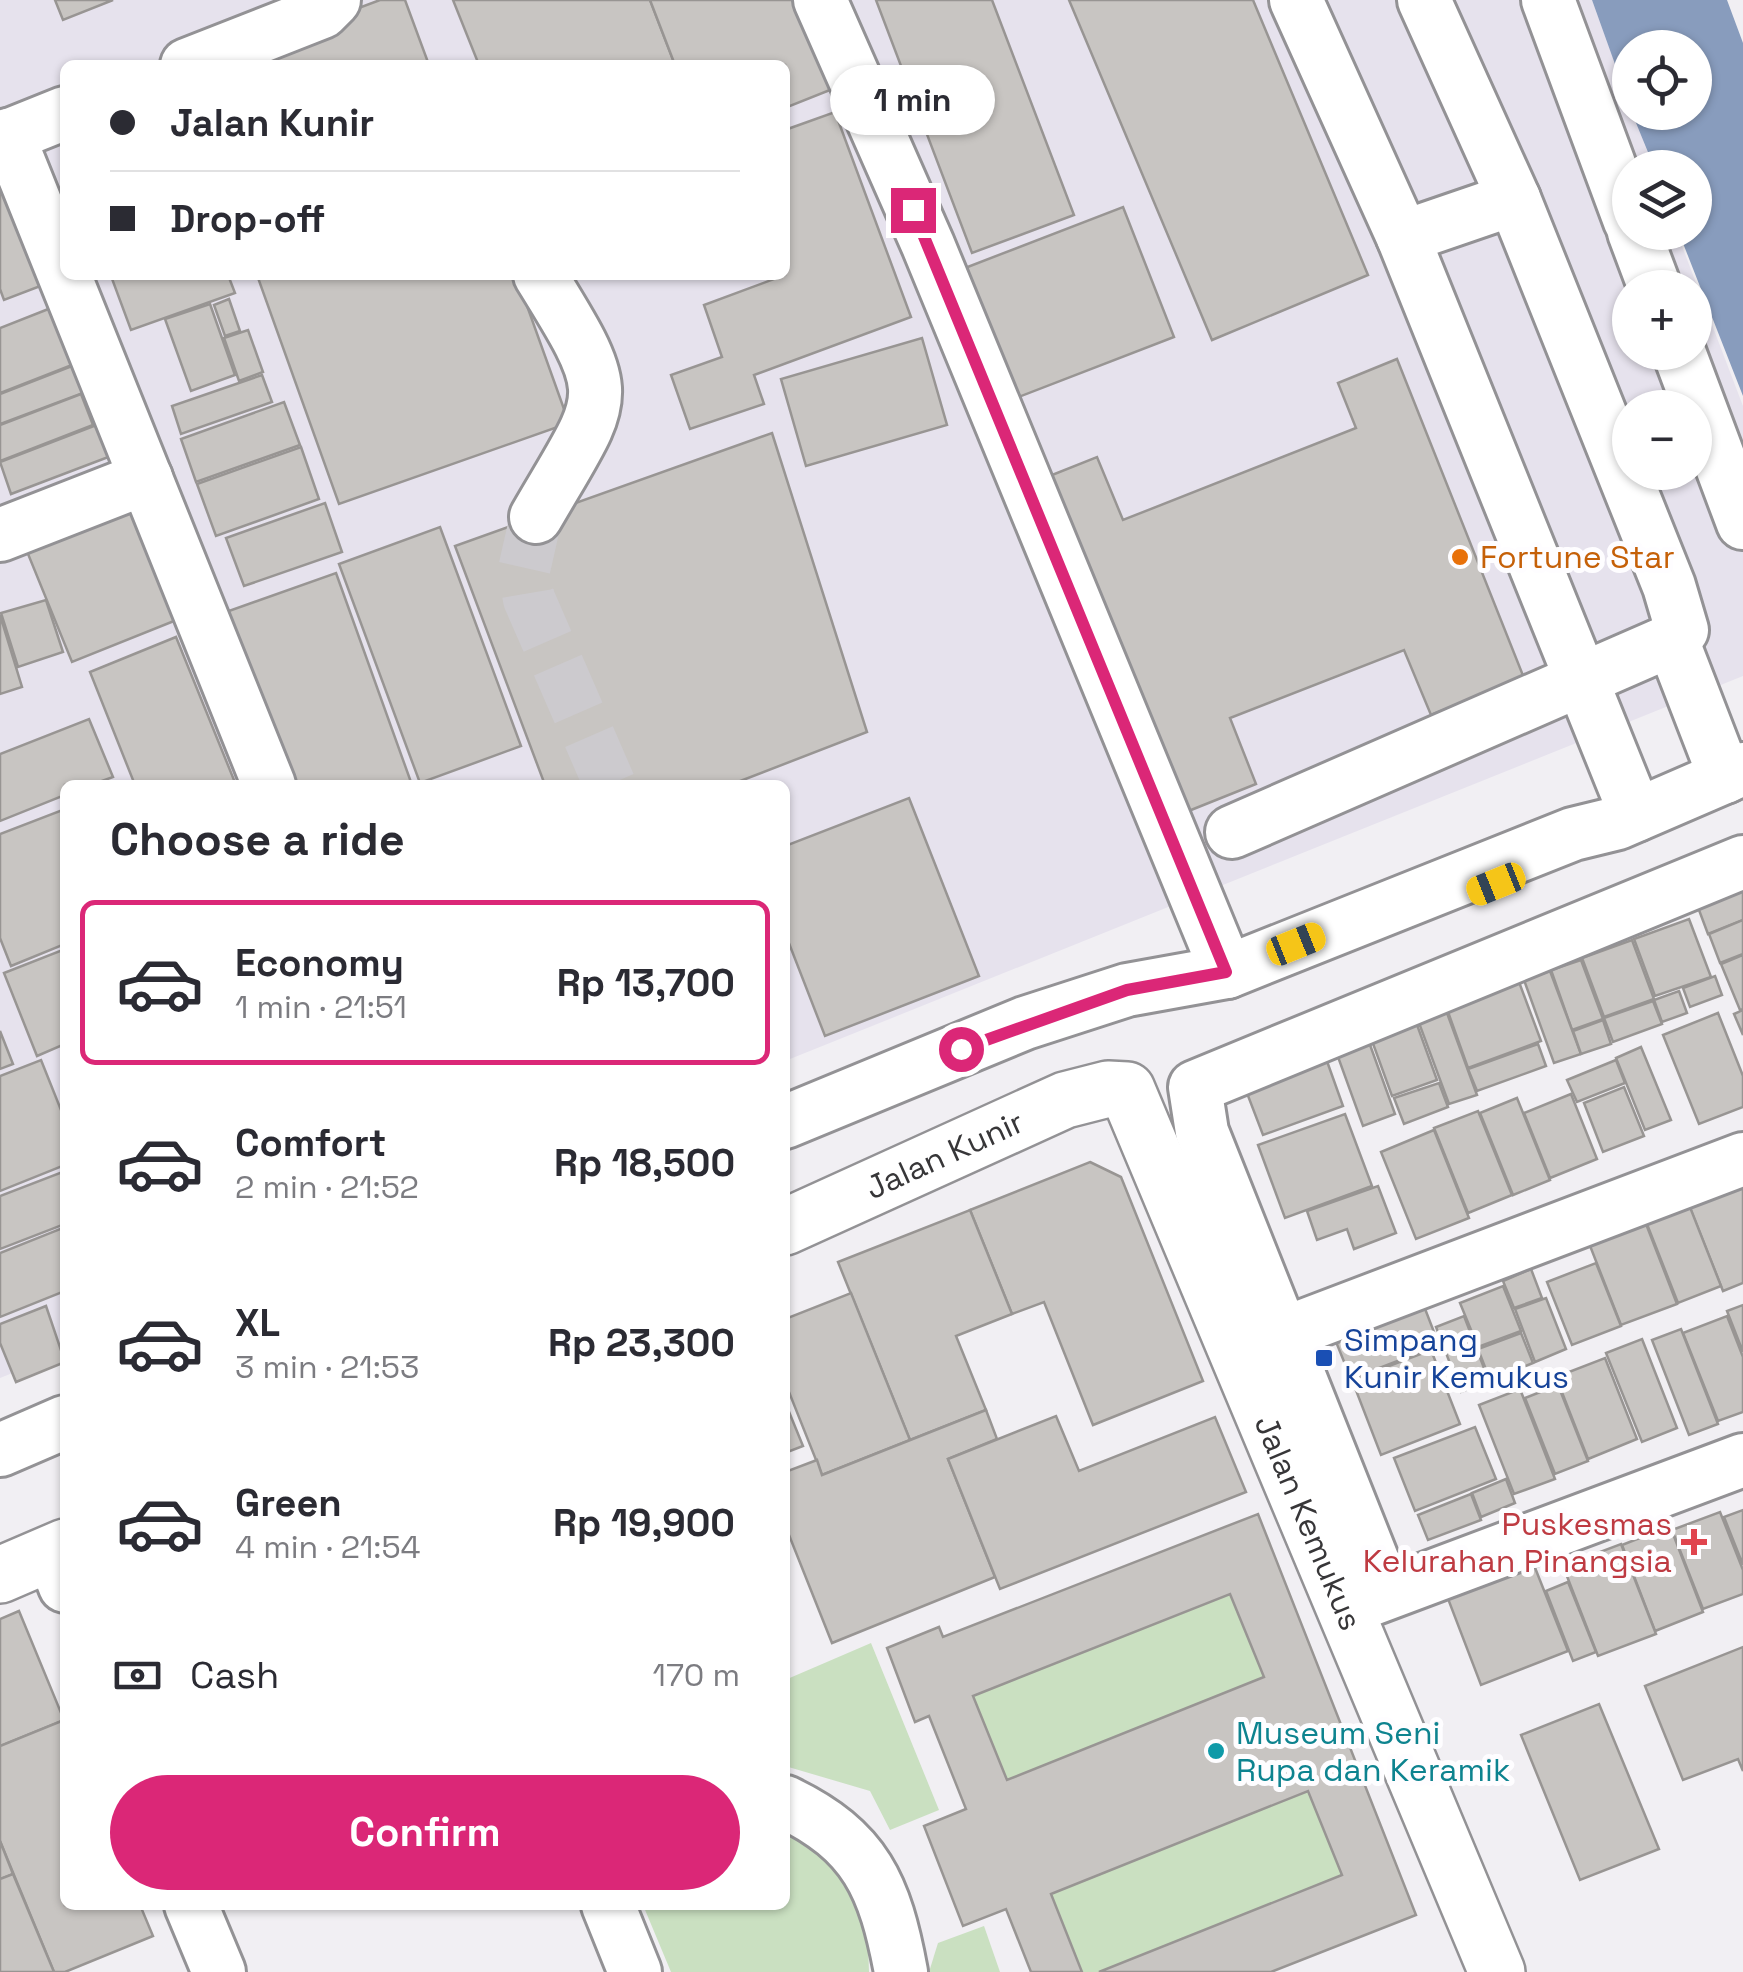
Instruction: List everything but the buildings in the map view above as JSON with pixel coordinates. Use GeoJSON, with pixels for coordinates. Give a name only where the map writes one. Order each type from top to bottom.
{"type":"FeatureCollection","features":[{"type":"Feature","properties":{"kind":"main road","name":"Jalan Kemukus"},"geometry":{"type":"LineString","coordinates":[[1108,1090],[1127,1090],[1137,1106],[1261,1342],[1366,1600],[1497,1972]]}},
{"type":"Feature","properties":{"kind":"main road","name":"Jalan Kunir"},"geometry":{"type":"LineString","coordinates":[[790,1225],[1065,1100],[1108,1090]]}},
{"type":"Feature","properties":{"kind":"main road"},"geometry":{"type":"LineString","coordinates":[[0,1575],[49,1551]]}},
{"type":"Feature","properties":{"kind":"street"},"geometry":{"type":"LineString","coordinates":[[820,0],[928,245],[1226,972]]}},
{"type":"Feature","properties":{"kind":"street"},"geometry":{"type":"LineString","coordinates":[[1296,0],[1403,236],[1582,678],[1627,819]]}},
{"type":"Feature","properties":{"kind":"street"},"geometry":{"type":"LineString","coordinates":[[1232,832],[1672,640],[1683,627],[1514,198],[1424,0]]}},
{"type":"Feature","properties":{"kind":"street"},"geometry":{"type":"LineString","coordinates":[[1548,0],[1612,172]]}},
{"type":"Feature","properties":{"kind":"street"},"geometry":{"type":"LineString","coordinates":[[198,60],[325,4]]}},
{"type":"Feature","properties":{"kind":"street"},"geometry":{"type":"LineString","coordinates":[[60,115],[4,137],[60,271]]}},
{"type":"Feature","properties":{"kind":"street"},"geometry":{"type":"LineString","coordinates":[[1403,236],[1514,198]]}},
{"type":"Feature","properties":{"kind":"street"},"geometry":{"type":"LineString","coordinates":[[64,280],[267,780]]}},
{"type":"Feature","properties":{"kind":"street"},"geometry":{"type":"LineString","coordinates":[[536,517],[596,414],[598,387],[586,350],[543,280]]}},
{"type":"Feature","properties":{"kind":"street"},"geometry":{"type":"LineString","coordinates":[[1686,370],[1743,523]]}},
{"type":"Feature","properties":{"kind":"street"},"geometry":{"type":"LineString","coordinates":[[0,535],[146,478]]}},
{"type":"Feature","properties":{"kind":"street"},"geometry":{"type":"LineString","coordinates":[[790,1116],[1124,1010],[1233,990],[1554,860],[1627,819],[1734,773],[1672,640]]}},
{"type":"Feature","properties":{"kind":"street"},"geometry":{"type":"LineString","coordinates":[[790,1116],[1059,1011],[1127,990],[1226,972],[1573,834],[1627,819]]}},
{"type":"Feature","properties":{"kind":"street"},"geometry":{"type":"LineString","coordinates":[[1743,862],[1196,1087],[1202,1132],[1261,1342],[1743,1159]]}},
{"type":"Feature","properties":{"kind":"street"},"geometry":{"type":"LineString","coordinates":[[790,1206],[1048,1087],[1088,1078],[1108,1090]]}},
{"type":"Feature","properties":{"kind":"street"},"geometry":{"type":"LineString","coordinates":[[0,1450],[60,1424]]}},
{"type":"Feature","properties":{"kind":"street"},"geometry":{"type":"LineString","coordinates":[[0,1462],[60,1438]]}},
{"type":"Feature","properties":{"kind":"street"},"geometry":{"type":"LineString","coordinates":[[1366,1600],[1743,1460]]}},
{"type":"Feature","properties":{"kind":"street"},"geometry":{"type":"LineString","coordinates":[[790,1804],[826,1822],[863,1857],[894,1934],[900,1972]]}},
{"type":"Feature","properties":{"kind":"street"},"geometry":{"type":"LineString","coordinates":[[193,1910],[220,1972]]}},
{"type":"Feature","properties":{"kind":"street"},"geometry":{"type":"LineString","coordinates":[[610,1910],[635,1972]]}},
{"type":"Feature","properties":{"kind":"shaded area"},"geometry":{"type":"Polygon","coordinates":[[[0,0],[1592,0],[1612,55],[1612,130],[1639,130],[1647,150],[1612,150],[1612,250],[1683,250],[1691,270],[1612,270],[1612,370],[1712,370],[1712,325],[1743,406],[1743,676],[790,1059],[790,780],[60,780],[60,1354],[0,1378],[0,0]]]}},
{"type":"Feature","properties":{"kind":"green space"},"geometry":{"type":"Polygon","coordinates":[[[1230,1594],[1264,1677],[1007,1780],[973,1696],[1230,1594]]]}},
{"type":"Feature","properties":{"kind":"green space"},"geometry":{"type":"Polygon","coordinates":[[[871,1643],[939,1810],[890,1830],[870,1791],[790,1767],[790,1678],[871,1643]]]}},
{"type":"Feature","properties":{"kind":"green space"},"geometry":{"type":"Polygon","coordinates":[[[1308,1791],[1342,1875],[1099,1972],[1082,1972],[1051,1894],[1308,1791]]]}},
{"type":"Feature","properties":{"kind":"green space"},"geometry":{"type":"Polygon","coordinates":[[[790,1820],[838,1866],[858,1899],[868,1943],[869,1972],[671,1972],[645,1910],[790,1910],[790,1820]]]}},
{"type":"Feature","properties":{"kind":"green space"},"geometry":{"type":"Polygon","coordinates":[[[984,1926],[1000,1972],[929,1972],[938,1943],[984,1926]]]}},
{"type":"Feature","properties":{"kind":"water"},"geometry":{"type":"Polygon","coordinates":[[[1592,0],[1727,0],[1743,43],[1743,396],[1712,317],[1712,270],[1694,270],[1686,250],[1712,250],[1712,150],[1647,150],[1639,130],[1712,130],[1712,30],[1612,30],[1612,56],[1592,0]]]}},
{"type":"Feature","properties":{"kind":"tunnel"},"geometry":{"type":"LineString","coordinates":[[536,517],[524,570],[529,599],[608,780]]}},
{"type":"Feature","properties":{"kind":"place","name":"Fortune Star"},"geometry":{"type":"Point","coordinates":[1460,557]}},
{"type":"Feature","properties":{"kind":"place","name":"Simpang Kunir Kemukus"},"geometry":{"type":"Point","coordinates":[1324,1358]}},
{"type":"Feature","properties":{"kind":"place","name":"Puskesmas Kelurahan Pinangsia"},"geometry":{"type":"Point","coordinates":[1694,1542]}},
{"type":"Feature","properties":{"kind":"place","name":"Museum Seni Rupa dan Keramik"},"geometry":{"type":"Point","coordinates":[1216,1751]}},
{"type":"Feature","properties":{"kind":"route"},"geometry":{"type":"LineString","coordinates":[[913,210],[1226,972],[1127,990],[1025,1023],[961,1049]]}}]}
